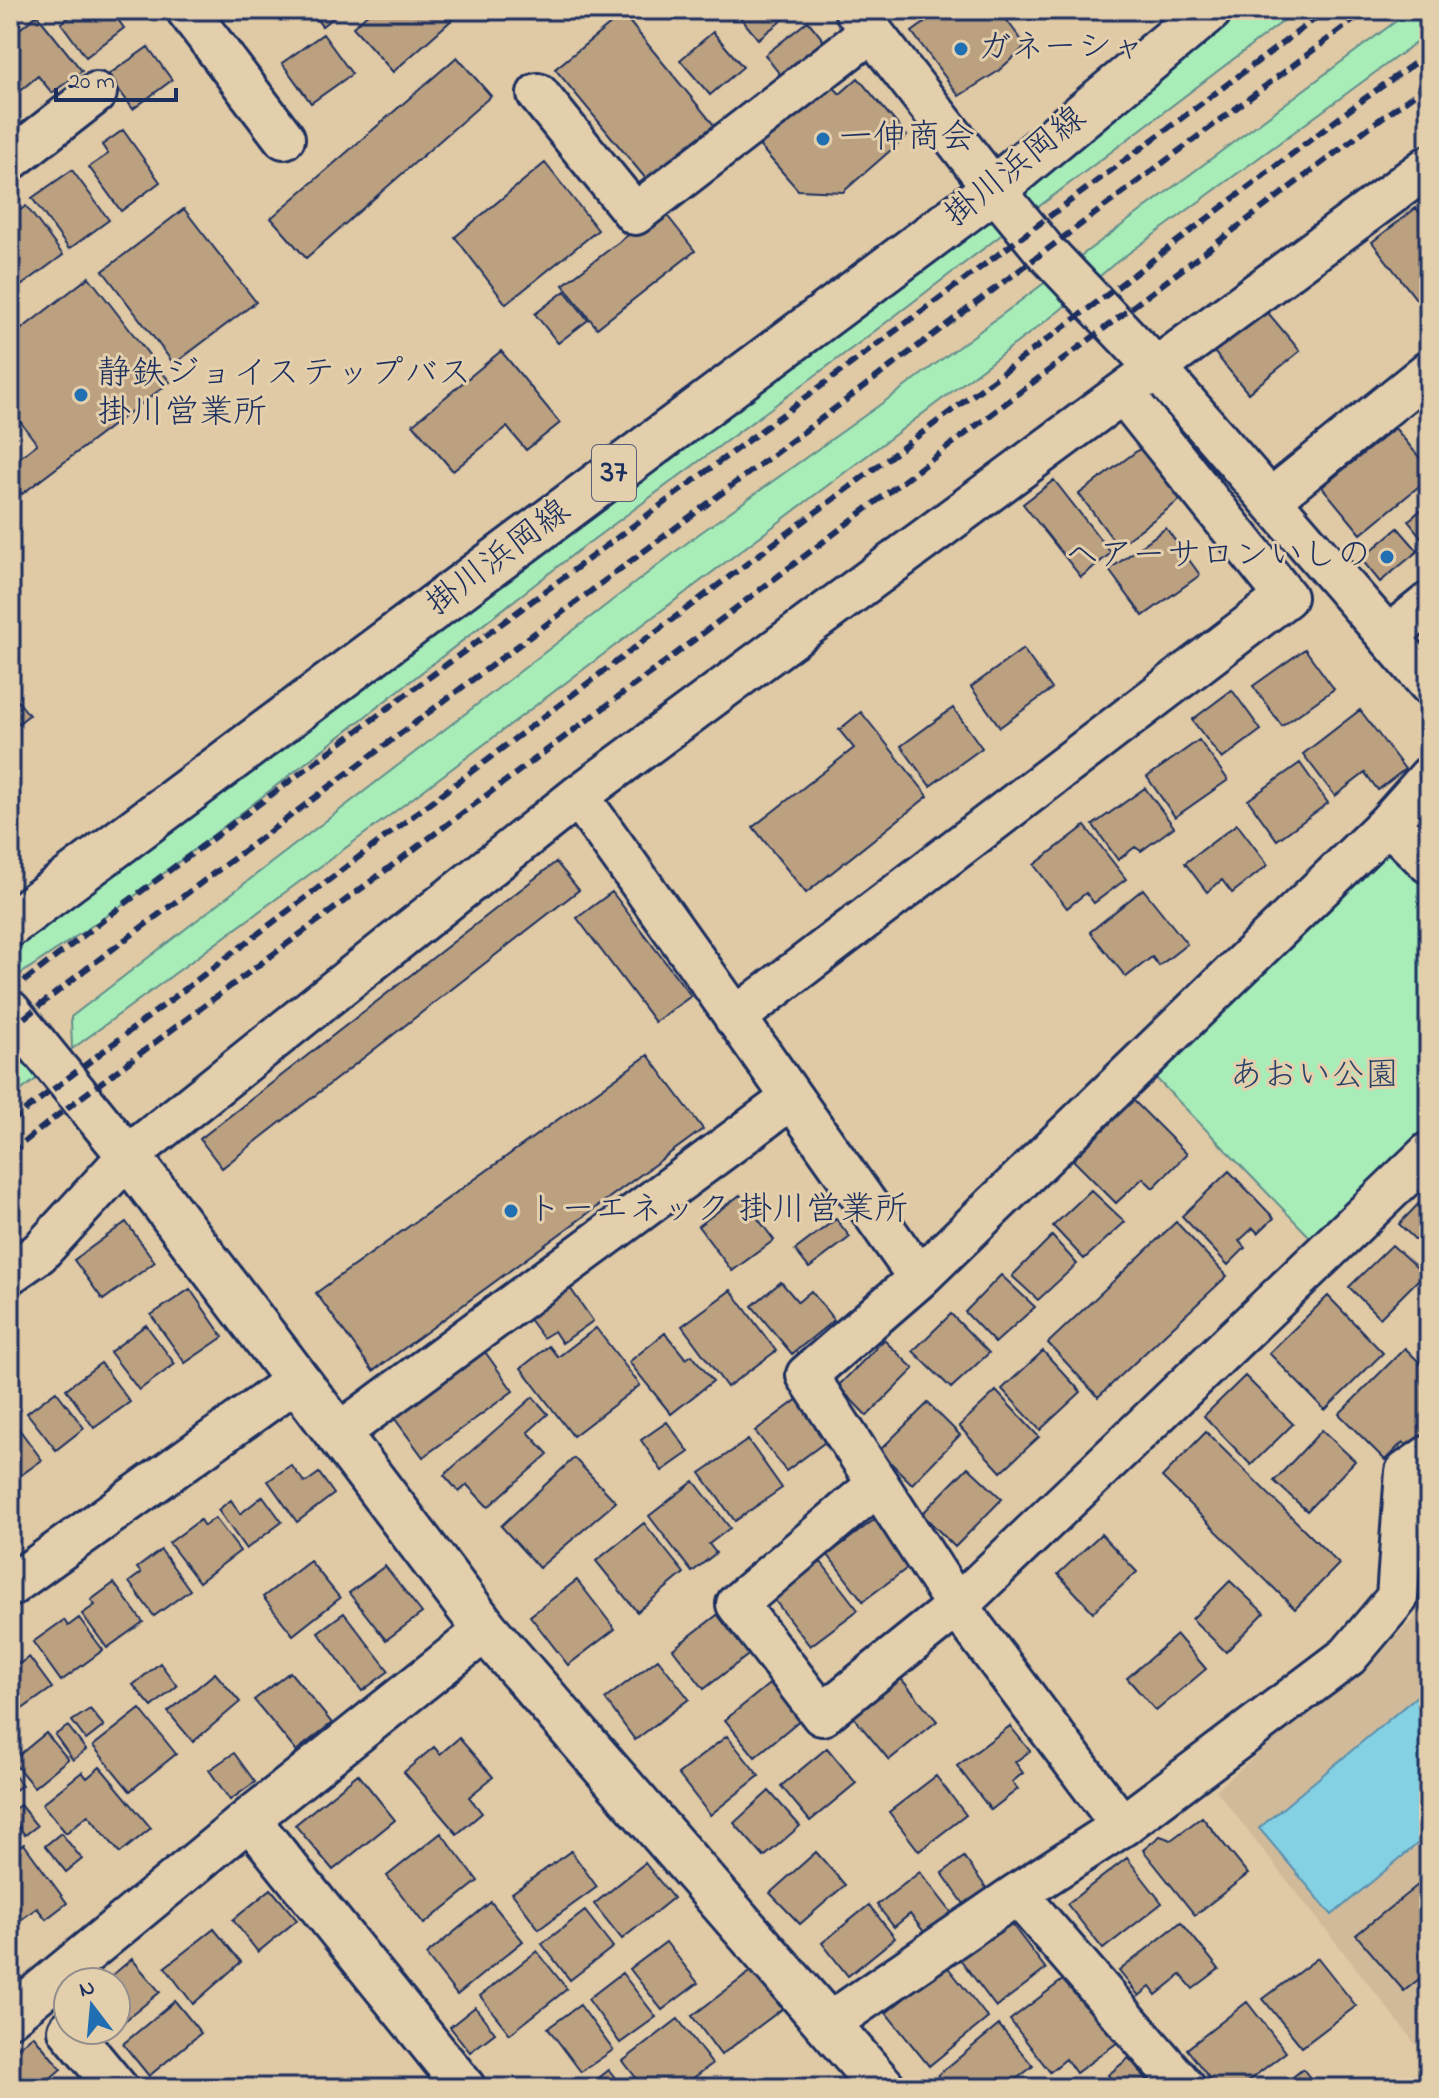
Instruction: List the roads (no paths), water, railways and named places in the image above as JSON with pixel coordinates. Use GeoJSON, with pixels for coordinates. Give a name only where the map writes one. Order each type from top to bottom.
{"type":"FeatureCollection","features":[{"type":"Feature","properties":{"kind":"main road","name":"掛川浜岡線"},"geometry":{"type":"LineString","coordinates":[[10,924],[994,189],[1209,10]]}},
{"type":"Feature","properties":{"kind":"main road"},"geometry":{"type":"LineString","coordinates":[[128,1156],[486,1630],[883,2088]]}},
{"type":"Feature","properties":{"kind":"street"},"geometry":{"type":"LineString","coordinates":[[187,10],[284,138]]}},
{"type":"Feature","properties":{"kind":"street"},"geometry":{"type":"LineString","coordinates":[[538,94],[635,214],[864,20],[1045,251],[1156,368],[1429,684]]}},
{"type":"Feature","properties":{"kind":"street"},"geometry":{"type":"LineString","coordinates":[[10,160],[96,93]]}},
{"type":"Feature","properties":{"kind":"street"},"geometry":{"type":"LineString","coordinates":[[10,1273],[39,1253],[128,1156],[578,796],[1429,166]]}},
{"type":"Feature","properties":{"kind":"street"},"geometry":{"type":"LineString","coordinates":[[1270,500],[1429,371]]}},
{"type":"Feature","properties":{"kind":"street"},"geometry":{"type":"LineString","coordinates":[[735,1018],[1286,597],[1123,393]]}},
{"type":"Feature","properties":{"kind":"street"},"geometry":{"type":"LineString","coordinates":[[1388,636],[1429,603]]}},
{"type":"Feature","properties":{"kind":"street"},"geometry":{"type":"LineString","coordinates":[[1122,1826],[957,1606],[807,1375],[919,1278],[1388,823],[1429,777]]}},
{"type":"Feature","properties":{"kind":"street"},"geometry":{"type":"LineString","coordinates":[[578,796],[697,960],[919,1278]]}},
{"type":"Feature","properties":{"kind":"street"},"geometry":{"type":"LineString","coordinates":[[1388,823],[1429,863]]}},
{"type":"Feature","properties":{"kind":"street"},"geometry":{"type":"LineString","coordinates":[[10,1011],[128,1156]]}},
{"type":"Feature","properties":{"kind":"street"},"geometry":{"type":"LineString","coordinates":[[338,1434],[792,1098]]}},
{"type":"Feature","properties":{"kind":"street"},"geometry":{"type":"LineString","coordinates":[[878,1484],[737,1604],[822,1715],[957,1606],[1429,1153]]}},
{"type":"Feature","properties":{"kind":"street"},"geometry":{"type":"LineString","coordinates":[[10,1586],[297,1380]]}},
{"type":"Feature","properties":{"kind":"street"},"geometry":{"type":"LineString","coordinates":[[828,2024],[1122,1826],[1348,1656],[1397,1598],[1406,1472],[1429,1456]]}},
{"type":"Feature","properties":{"kind":"street"},"geometry":{"type":"LineString","coordinates":[[52,2020],[24,2005],[249,1819],[486,1630]]}},
{"type":"Feature","properties":{"kind":"street"},"geometry":{"type":"LineString","coordinates":[[249,1819],[465,2088]]}},
{"type":"Feature","properties":{"kind":"street"},"geometry":{"type":"LineString","coordinates":[[1017,1894],[1185,2088]]}},
{"type":"Feature","properties":{"kind":"street"},"geometry":{"type":"LineString","coordinates":[[83,2046],[117,2088]]}},
{"type":"Feature","properties":{"kind":"water"},"geometry":{"type":"Polygon","coordinates":[[[1429,1686],[1429,1834],[1332,1915],[1259,1828],[1429,1686]]]}},
{"type":"Feature","properties":{"kind":"railway"},"geometry":{"type":"LineString","coordinates":[[10,992],[1327,10]]}},
{"type":"Feature","properties":{"kind":"railway"},"geometry":{"type":"LineString","coordinates":[[10,1029],[1367,10]]}},
{"type":"Feature","properties":{"kind":"railway"},"geometry":{"type":"LineString","coordinates":[[10,1122],[646,639],[1429,53]]}},
{"type":"Feature","properties":{"kind":"railway"},"geometry":{"type":"LineString","coordinates":[[10,1153],[1429,84]]}},
{"type":"Feature","properties":{"kind":"place","name":"ガネーシャ"},"geometry":{"type":"Point","coordinates":[961,49]}},
{"type":"Feature","properties":{"kind":"place","name":"一伸商会"},"geometry":{"type":"Point","coordinates":[823,139]}},
{"type":"Feature","properties":{"kind":"place","name":"静鉄ジョイステップバス 掛川営業所"},"geometry":{"type":"Point","coordinates":[81,395]}},
{"type":"Feature","properties":{"kind":"place","name":"ヘアーサロンいしの"},"geometry":{"type":"Point","coordinates":[1387,557]}},
{"type":"Feature","properties":{"kind":"place","name":"トーエネック 掛川営業所"},"geometry":{"type":"Point","coordinates":[511,1211]}},
{"type":"Feature","properties":{"kind":"park label","name":"あおい公園"},"geometry":{"type":"Point","coordinates":[1314,1077]}}]}
